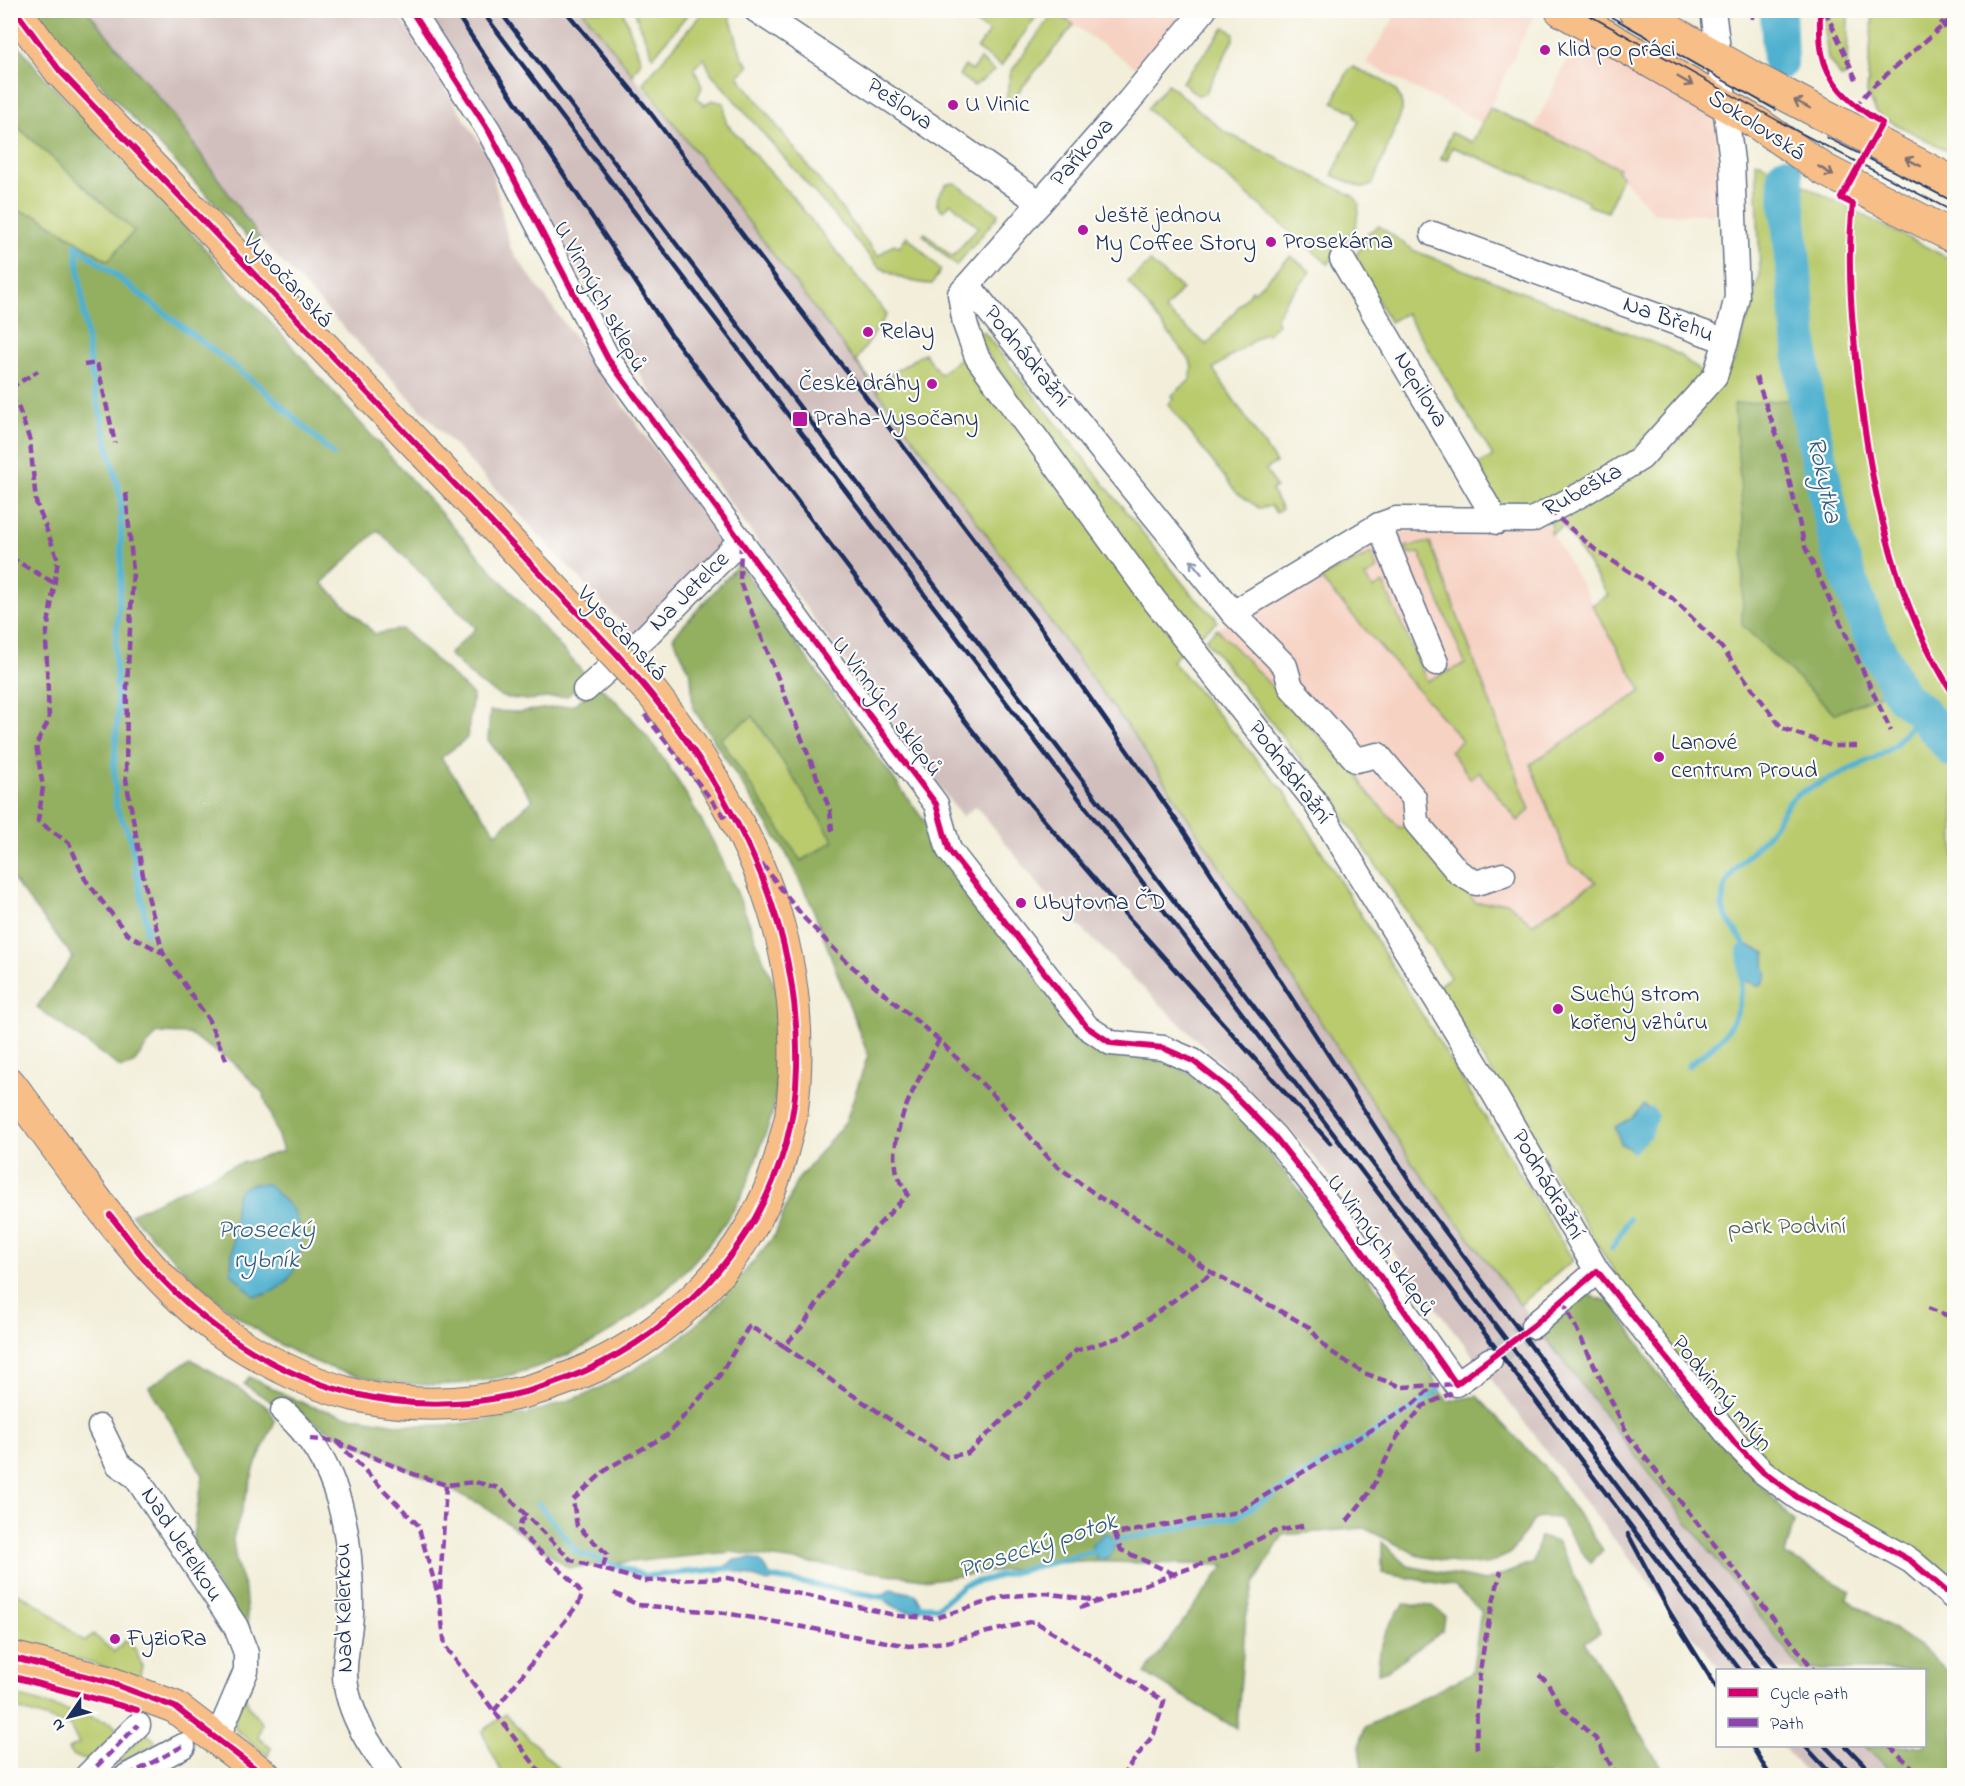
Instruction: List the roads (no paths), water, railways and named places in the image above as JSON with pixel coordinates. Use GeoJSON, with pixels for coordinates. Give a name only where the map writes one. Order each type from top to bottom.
{"type":"FeatureCollection","features":[{"type":"Feature","properties":{"kind":"main road","name":"Vysočanská"},"geometry":{"type":"LineString","coordinates":[[10,1084],[161,1278],[190,1306],[226,1335],[272,1362],[311,1380],[356,1395],[403,1402],[453,1404],[502,1398],[543,1388],[621,1353],[660,1327],[691,1300],[720,1269],[744,1236],[766,1198],[780,1159],[790,1117],[797,1070],[796,1024],[785,944],[765,883],[736,820],[682,731],[653,694],[60,71],[15,10]]}},
{"type":"Feature","properties":{"kind":"main road","name":"Sokolovská"},"geometry":{"type":"LineString","coordinates":[[1561,10],[1725,104],[1771,132],[1823,169],[1954,237]]}},
{"type":"Feature","properties":{"kind":"main road","name":"Sokolovská"},"geometry":{"type":"LineString","coordinates":[[1634,10],[1719,58],[1954,183]]}},
{"type":"Feature","properties":{"kind":"main road"},"geometry":{"type":"LineString","coordinates":[[10,1657],[108,1682],[175,1707],[265,1776]]}},
{"type":"Feature","properties":{"kind":"main road"},"geometry":{"type":"LineString","coordinates":[[10,1676],[137,1710],[217,1739]]}},
{"type":"Feature","properties":{"kind":"street","name":"U Vinných sklepů"},"geometry":{"type":"LineString","coordinates":[[411,10],[489,131],[608,359],[936,804],[949,850],[1087,1027],[1111,1043],[1163,1048],[1193,1061],[1225,1086],[1275,1137],[1341,1221],[1456,1384],[1490,1360]]}},
{"type":"Feature","properties":{"kind":"street","name":"Pešlova"},"geometry":{"type":"LineString","coordinates":[[756,10],[1040,202]]}},
{"type":"Feature","properties":{"kind":"street","name":"Paříkova"},"geometry":{"type":"LineString","coordinates":[[964,290],[1204,10]]}},
{"type":"Feature","properties":{"kind":"street","name":"Na Břehu"},"geometry":{"type":"LineString","coordinates":[[1433,234],[1726,341],[1737,297],[1732,160],[1713,10]]}},
{"type":"Feature","properties":{"kind":"street","name":"Nepilova"},"geometry":{"type":"LineString","coordinates":[[1342,259],[1497,522]]}},
{"type":"Feature","properties":{"kind":"street","name":"Podnádražní"},"geometry":{"type":"LineString","coordinates":[[964,290],[1233,613],[1285,666],[1290,687],[1356,760],[1378,755],[1414,798],[1416,822],[1458,872],[1476,883],[1503,875]]}},
{"type":"Feature","properties":{"kind":"street","name":"Podnádražní"},"geometry":{"type":"LineString","coordinates":[[964,290],[969,339],[987,373],[1154,600],[1313,799],[1489,1085],[1597,1271]]}},
{"type":"Feature","properties":{"kind":"street","name":"Rubeška"},"geometry":{"type":"LineString","coordinates":[[1233,613],[1379,525],[1396,519],[1497,522],[1532,520],[1641,458],[1715,376],[1726,341]]}},
{"type":"Feature","properties":{"kind":"street"},"geometry":{"type":"LineString","coordinates":[[1379,525],[1436,663]]}},
{"type":"Feature","properties":{"kind":"street","name":"Na Jetelce"},"geometry":{"type":"LineString","coordinates":[[585,690],[647,635],[741,540]]}},
{"type":"Feature","properties":{"kind":"street"},"geometry":{"type":"LineString","coordinates":[[1533,1326],[1597,1271]]}},
{"type":"Feature","properties":{"kind":"street","name":"Podvinný mlýn"},"geometry":{"type":"LineString","coordinates":[[1597,1271],[1734,1442],[1763,1472],[1797,1497],[1911,1561],[1954,1598]]}},
{"type":"Feature","properties":{"kind":"street","name":"Nad Kelerkou"},"geometry":{"type":"LineString","coordinates":[[283,1411],[298,1424],[316,1447],[326,1463],[337,1492],[349,1572],[351,1613],[345,1668],[347,1695],[367,1738],[391,1776]]}},
{"type":"Feature","properties":{"kind":"street","name":"Nad Jetelkou"},"geometry":{"type":"LineString","coordinates":[[100,1427],[118,1464],[136,1477],[236,1627],[246,1653],[246,1671],[217,1739]]}},
{"type":"Feature","properties":{"kind":"street"},"geometry":{"type":"LineString","coordinates":[[87,1776],[138,1725]]}},
{"type":"Feature","properties":{"kind":"street"},"geometry":{"type":"LineString","coordinates":[[134,1774],[183,1746]]}},
{"type":"Feature","properties":{"kind":"water"},"geometry":{"type":"Polygon","coordinates":[[[1745,944],[1766,953],[1764,963],[1767,976],[1760,986],[1743,980],[1740,950],[1745,944]]]}},
{"type":"Feature","properties":{"kind":"water"},"geometry":{"type":"Polygon","coordinates":[[[1644,1105],[1655,1115],[1649,1134],[1633,1150],[1621,1144],[1615,1127],[1632,1118],[1644,1105]]]}},
{"type":"Feature","properties":{"kind":"water","name":"Prosecký rybník"},"geometry":{"type":"Polygon","coordinates":[[[252,1184],[267,1184],[287,1204],[299,1224],[301,1238],[300,1252],[290,1277],[269,1293],[254,1296],[231,1273],[236,1198],[240,1190],[252,1184]]]}},
{"type":"Feature","properties":{"kind":"water"},"geometry":{"type":"Polygon","coordinates":[[[1106,1532],[1113,1541],[1114,1550],[1108,1557],[1097,1559],[1092,1550],[1092,1544],[1106,1532]]]}},
{"type":"Feature","properties":{"kind":"water"},"geometry":{"type":"Polygon","coordinates":[[[751,1558],[761,1562],[774,1580],[768,1582],[724,1567],[735,1560],[751,1558]]]}},
{"type":"Feature","properties":{"kind":"water"},"geometry":{"type":"Polygon","coordinates":[[[891,1589],[915,1594],[924,1607],[908,1611],[890,1604],[882,1596],[891,1589]]]}},
{"type":"Feature","properties":{"kind":"waterway","name":"Rokytka"},"geometry":{"type":"LineString","coordinates":[[1778,10],[1780,62]]}},
{"type":"Feature","properties":{"kind":"waterway","name":"Rokytka"},"geometry":{"type":"LineString","coordinates":[[1785,174],[1805,395],[1838,548],[1868,629],[1902,696],[1922,712],[1954,751]]}},
{"type":"Feature","properties":{"kind":"waterway"},"geometry":{"type":"LineString","coordinates":[[76,245],[91,374],[121,499],[121,575],[115,655],[118,714],[114,766],[116,807],[130,836],[147,927],[146,933]]}},
{"type":"Feature","properties":{"kind":"waterway"},"geometry":{"type":"LineString","coordinates":[[76,245],[262,388],[333,454]]}},
{"type":"Feature","properties":{"kind":"waterway","name":"Prosecký potok"},"geometry":{"type":"LineString","coordinates":[[1688,1066],[1718,1041],[1728,1029],[1739,1004],[1742,971],[1740,950],[1745,944],[1723,909],[1725,887],[1730,877],[1767,835],[1797,794],[1875,758],[1894,746],[1922,712]]}},
{"type":"Feature","properties":{"kind":"waterway","name":"Prosecký potok"},"geometry":{"type":"LineString","coordinates":[[1633,1150],[1649,1134],[1655,1115],[1651,1110]]}},
{"type":"Feature","properties":{"kind":"waterway","name":"Prosecký potok"},"geometry":{"type":"LineString","coordinates":[[1612,1248],[1629,1219]]}},
{"type":"Feature","properties":{"kind":"waterway","name":"Prosecký potok"},"geometry":{"type":"LineString","coordinates":[[1108,1545],[1114,1541],[1238,1516],[1422,1403],[1439,1389]]}},
{"type":"Feature","properties":{"kind":"waterway","name":"Prosecký potok"},"geometry":{"type":"LineString","coordinates":[[539,1504],[577,1552],[646,1576],[733,1568]]}},
{"type":"Feature","properties":{"kind":"waterway","name":"Prosecký potok"},"geometry":{"type":"LineString","coordinates":[[918,1606],[938,1607],[964,1585],[1099,1550]]}},
{"type":"Feature","properties":{"kind":"waterway","name":"Prosecký potok"},"geometry":{"type":"LineString","coordinates":[[768,1577],[888,1598]]}},
{"type":"Feature","properties":{"kind":"tunnel"},"geometry":{"type":"LineString","coordinates":[[1490,1360],[1533,1326]]}},
{"type":"Feature","properties":{"kind":"tram line"},"geometry":{"type":"LineString","coordinates":[[1580,10],[1791,128],[1954,212]]}},
{"type":"Feature","properties":{"kind":"tram line"},"geometry":{"type":"LineString","coordinates":[[1599,10],[1776,110]]}},
{"type":"Feature","properties":{"kind":"tram line"},"geometry":{"type":"LineString","coordinates":[[1826,137],[1954,202]]}},
{"type":"Feature","properties":{"kind":"railway"},"geometry":{"type":"LineString","coordinates":[[454,10],[671,335],[961,716],[1031,805],[1109,896],[1330,1143]]}},
{"type":"Feature","properties":{"kind":"railway"},"geometry":{"type":"LineString","coordinates":[[481,10],[1739,1669]]}},
{"type":"Feature","properties":{"kind":"railway"},"geometry":{"type":"LineString","coordinates":[[499,10],[1689,1581],[1759,1669]]}},
{"type":"Feature","properties":{"kind":"railway"},"geometry":{"type":"LineString","coordinates":[[565,10],[649,111],[1038,624],[1183,830],[1426,1206],[1701,1573],[1778,1669]]}},
{"type":"Feature","properties":{"kind":"railway"},"geometry":{"type":"LineString","coordinates":[[1628,1534],[1669,1611],[1716,1687]]}},
{"type":"Feature","properties":{"kind":"railway"},"geometry":{"type":"LineString","coordinates":[[1753,1747],[1770,1776]]}},
{"type":"Feature","properties":{"kind":"railway"},"geometry":{"type":"LineString","coordinates":[[1806,1747],[1833,1776]]}},
{"type":"Feature","properties":{"kind":"railway"},"geometry":{"type":"LineString","coordinates":[[1826,1747],[1854,1776]]}},
{"type":"Feature","properties":{"kind":"railway"},"geometry":{"type":"LineString","coordinates":[[1847,1747],[1875,1776]]}},
{"type":"Feature","properties":{"kind":"place","name":"Klid po práci"},"geometry":{"type":"Point","coordinates":[1545,50]}},
{"type":"Feature","properties":{"kind":"place","name":"U Vinic"},"geometry":{"type":"Point","coordinates":[953,105]}},
{"type":"Feature","properties":{"kind":"place","name":"Ještě jednou My Coffee Story"},"geometry":{"type":"Point","coordinates":[1083,230]}},
{"type":"Feature","properties":{"kind":"place","name":"Prosekárna"},"geometry":{"type":"Point","coordinates":[1271,242]}},
{"type":"Feature","properties":{"kind":"place","name":"Relay"},"geometry":{"type":"Point","coordinates":[868,332]}},
{"type":"Feature","properties":{"kind":"place","name":"České dráhy"},"geometry":{"type":"Point","coordinates":[932,384]}},
{"type":"Feature","properties":{"kind":"place","name":"Praha-Vysočany"},"geometry":{"type":"Point","coordinates":[800,419]}},
{"type":"Feature","properties":{"kind":"place","name":"Lanové centrum Proud"},"geometry":{"type":"Point","coordinates":[1659,757]}},
{"type":"Feature","properties":{"kind":"place","name":"Ubytovna ČD"},"geometry":{"type":"Point","coordinates":[1021,903]}},
{"type":"Feature","properties":{"kind":"place","name":"Suchý strom kořeny vzhůru"},"geometry":{"type":"Point","coordinates":[1558,1009]}},
{"type":"Feature","properties":{"kind":"place","name":"FyzioRa"},"geometry":{"type":"Point","coordinates":[115,1639]}},
{"type":"Feature","properties":{"kind":"park label","name":"park Podviní"},"geometry":{"type":"Point","coordinates":[1787,1227]}}]}
